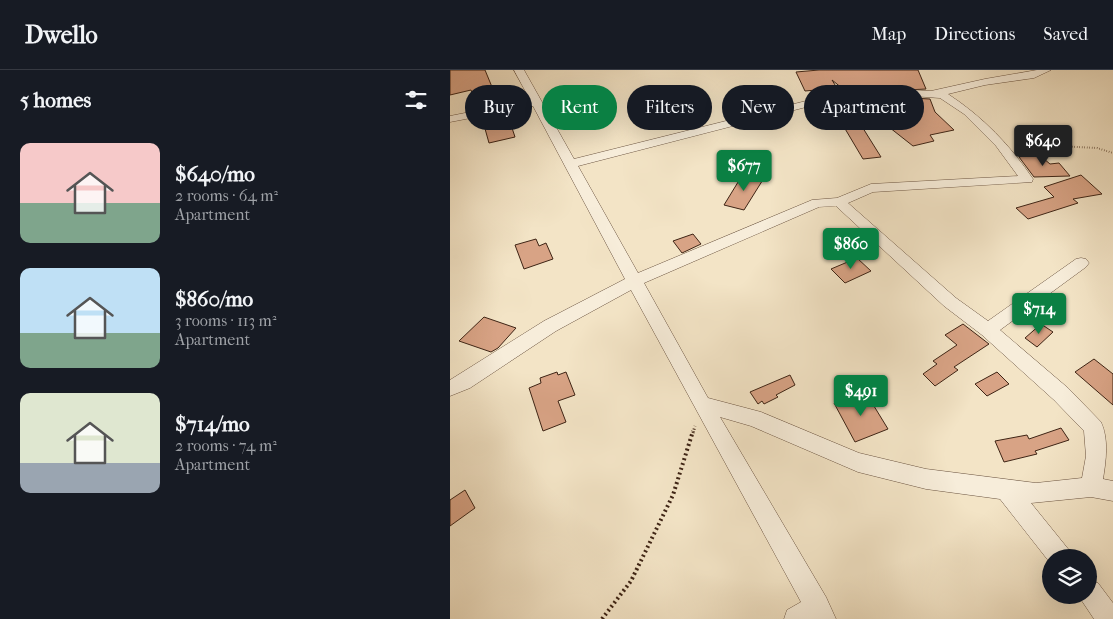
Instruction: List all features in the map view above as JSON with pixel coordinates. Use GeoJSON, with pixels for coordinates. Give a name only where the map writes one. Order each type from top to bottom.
{"type":"FeatureCollection","features":[{"type":"Feature","properties":{"kind":"street"},"geometry":{"type":"LineString","coordinates":[[519,70],[702,404],[812,615]]}},
{"type":"Feature","properties":{"kind":"street"},"geometry":{"type":"LineString","coordinates":[[932,94],[986,82],[1034,75],[1046,70]]}},
{"type":"Feature","properties":{"kind":"street"},"geometry":{"type":"LineString","coordinates":[[450,388],[463,383],[550,326],[634,280],[817,204],[839,202],[871,188],[1027,180],[1000,142],[968,112],[943,95],[912,93],[810,103],[570,164]]}},
{"type":"Feature","properties":{"kind":"street"},"geometry":{"type":"LineString","coordinates":[[450,119],[537,102]]}},
{"type":"Feature","properties":{"kind":"street"},"geometry":{"type":"LineString","coordinates":[[839,202],[950,302],[988,330],[1061,394],[1094,428],[1096,456],[1091,487]]}},
{"type":"Feature","properties":{"kind":"street"},"geometry":{"type":"LineString","coordinates":[[988,330],[1081,263]]}},
{"type":"Feature","properties":{"kind":"street"},"geometry":{"type":"LineString","coordinates":[[702,404],[754,418],[858,462],[926,479],[1036,493],[1091,487],[1113,490]]}},
{"type":"Feature","properties":{"kind":"street"},"geometry":{"type":"LineString","coordinates":[[1006,489],[1054,549]]}},
{"type":"Feature","properties":{"kind":"street"},"geometry":{"type":"LineString","coordinates":[[1097,602],[1110,619]]}},
{"type":"Feature","properties":{"kind":"path"},"geometry":{"type":"LineString","coordinates":[[1000,142],[1097,148],[1113,154]]}},
{"type":"Feature","properties":{"kind":"path"},"geometry":{"type":"LineString","coordinates":[[602,619],[631,581],[673,495],[702,404]]}},
{"type":"Feature","properties":{"kind":"building"},"geometry":{"type":"Polygon","coordinates":[[[450,70],[485,70],[491,85],[465,85],[465,91],[450,95],[450,70]]]}},
{"type":"Feature","properties":{"kind":"building"},"geometry":{"type":"Polygon","coordinates":[[[819,70],[918,70],[926,89],[924,89],[924,85],[838,85],[832,80],[835,85],[804,85],[804,89],[796,72],[819,70]]]}},
{"type":"Feature","properties":{"kind":"building"},"geometry":{"type":"Polygon","coordinates":[[[924,99],[930,99],[935,112],[954,130],[930,135],[934,141],[913,146],[893,130],[924,130],[924,99]]]}},
{"type":"Feature","properties":{"kind":"building"},"geometry":{"type":"Polygon","coordinates":[[[485,130],[513,130],[515,137],[489,143],[485,130]]]}},
{"type":"Feature","properties":{"kind":"building"},"geometry":{"type":"Polygon","coordinates":[[[846,130],[864,130],[881,157],[863,159],[846,130]]]}},
{"type":"Feature","properties":{"kind":"building"},"geometry":{"type":"Polygon","coordinates":[[[1037,153],[1050,164],[1059,163],[1070,176],[1034,177],[1019,157],[1037,153]]]}},
{"type":"Feature","properties":{"kind":"building"},"geometry":{"type":"Polygon","coordinates":[[[743,174],[764,178],[744,210],[724,205],[743,174]]]}},
{"type":"Feature","properties":{"kind":"building"},"geometry":{"type":"Polygon","coordinates":[[[1081,175],[1102,194],[1073,199],[1078,203],[1028,219],[1016,208],[1054,197],[1044,187],[1081,175]]]}},
{"type":"Feature","properties":{"kind":"building"},"geometry":{"type":"Polygon","coordinates":[[[693,234],[701,244],[682,253],[673,241],[693,234]]]}},
{"type":"Feature","properties":{"kind":"building"},"geometry":{"type":"Polygon","coordinates":[[[536,239],[539,246],[546,243],[553,259],[524,269],[515,245],[536,239]]]}},
{"type":"Feature","properties":{"kind":"building"},"geometry":{"type":"Polygon","coordinates":[[[857,258],[871,271],[845,283],[831,269],[857,258]]]}},
{"type":"Feature","properties":{"kind":"building"},"geometry":{"type":"Polygon","coordinates":[[[484,317],[516,328],[498,348],[491,352],[459,341],[484,317]]]}},
{"type":"Feature","properties":{"kind":"building"},"geometry":{"type":"Polygon","coordinates":[[[963,324],[989,344],[954,367],[958,370],[935,386],[923,374],[937,364],[933,361],[957,345],[945,335],[963,324]]]}},
{"type":"Feature","properties":{"kind":"building"},"geometry":{"type":"Polygon","coordinates":[[[1041,324],[1053,332],[1037,347],[1025,338],[1041,324]]]}},
{"type":"Feature","properties":{"kind":"building"},"geometry":{"type":"Polygon","coordinates":[[[1094,359],[1113,374],[1113,405],[1075,372],[1094,359]]]}},
{"type":"Feature","properties":{"kind":"building"},"geometry":{"type":"Polygon","coordinates":[[[557,372],[558,375],[566,372],[575,395],[558,401],[566,422],[543,431],[529,388],[541,383],[540,378],[557,372]]]}},
{"type":"Feature","properties":{"kind":"building"},"geometry":{"type":"Polygon","coordinates":[[[997,372],[1009,384],[987,396],[975,384],[997,372]]]}},
{"type":"Feature","properties":{"kind":"building"},"geometry":{"type":"Polygon","coordinates":[[[790,375],[795,385],[764,404],[762,401],[758,404],[750,392],[790,375]]]}},
{"type":"Feature","properties":{"kind":"building"},"geometry":{"type":"Polygon","coordinates":[[[866,393],[888,429],[855,442],[834,403],[866,393]]]}},
{"type":"Feature","properties":{"kind":"building"},"geometry":{"type":"Polygon","coordinates":[[[1061,428],[1069,440],[1035,451],[1037,454],[1004,462],[995,441],[1027,435],[1029,439],[1061,428]]]}},
{"type":"Feature","properties":{"kind":"building"},"geometry":{"type":"Polygon","coordinates":[[[465,490],[475,508],[450,526],[450,500],[465,490]]]}}]}
